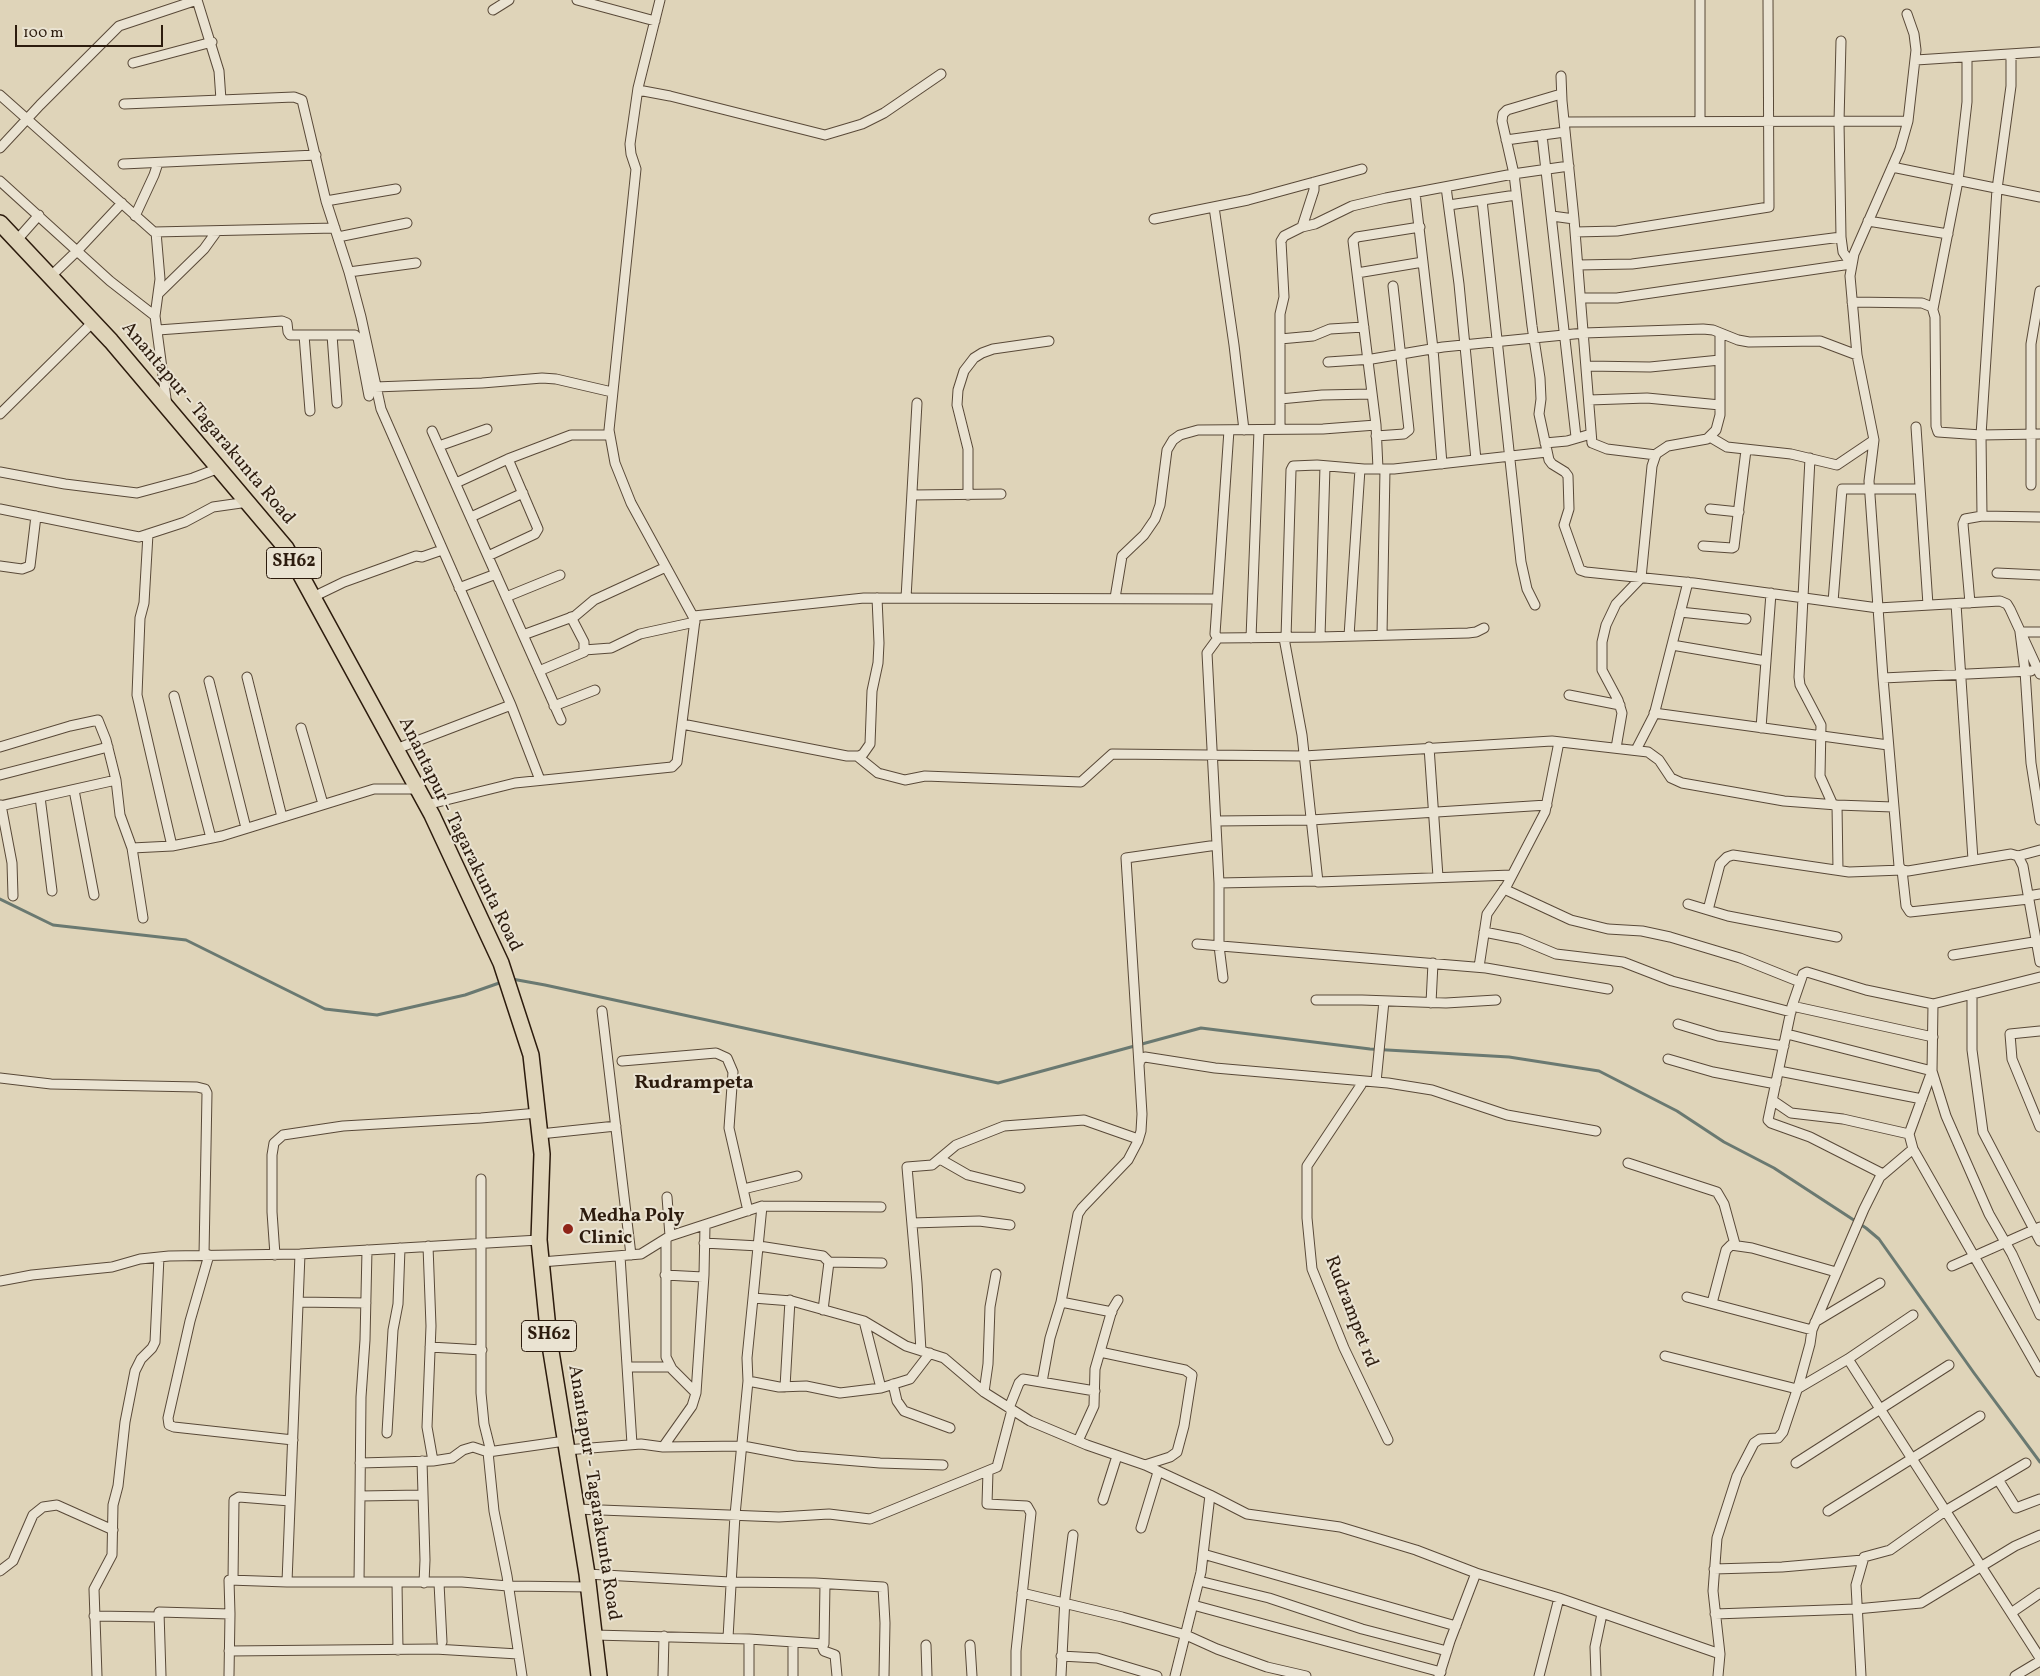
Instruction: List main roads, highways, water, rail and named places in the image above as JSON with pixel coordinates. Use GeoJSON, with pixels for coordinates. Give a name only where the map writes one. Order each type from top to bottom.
{"type":"FeatureCollection","features":[{"type":"Feature","properties":{"kind":"main road","name":"Anantapur - Tagarakunta Road"},"geometry":{"type":"LineString","coordinates":[[0,223],[93,322],[286,548],[426,805],[501,963],[531,1055],[542,1154],[539,1240],[549,1339],[588,1580],[599,1676]]}},
{"type":"Feature","properties":{"kind":"waterway"},"geometry":{"type":"LineString","coordinates":[[0,899],[53,925],[186,940],[325,1009],[377,1015],[465,995],[502,982]]}},
{"type":"Feature","properties":{"kind":"waterway"},"geometry":{"type":"LineString","coordinates":[[512,979],[998,1083],[1201,1028],[1370,1049],[1509,1057],[1599,1071],[1677,1111],[1724,1142],[1774,1168],[1866,1228],[1879,1239],[2040,1462]]}},
{"type":"Feature","properties":{"kind":"place","name":"Medha Poly Clinic"},"geometry":{"type":"Point","coordinates":[568,1229]}},
{"type":"Feature","properties":{"kind":"district","name":"Rudrampeta"},"geometry":{"type":"Point","coordinates":[694,1084]}}]}
